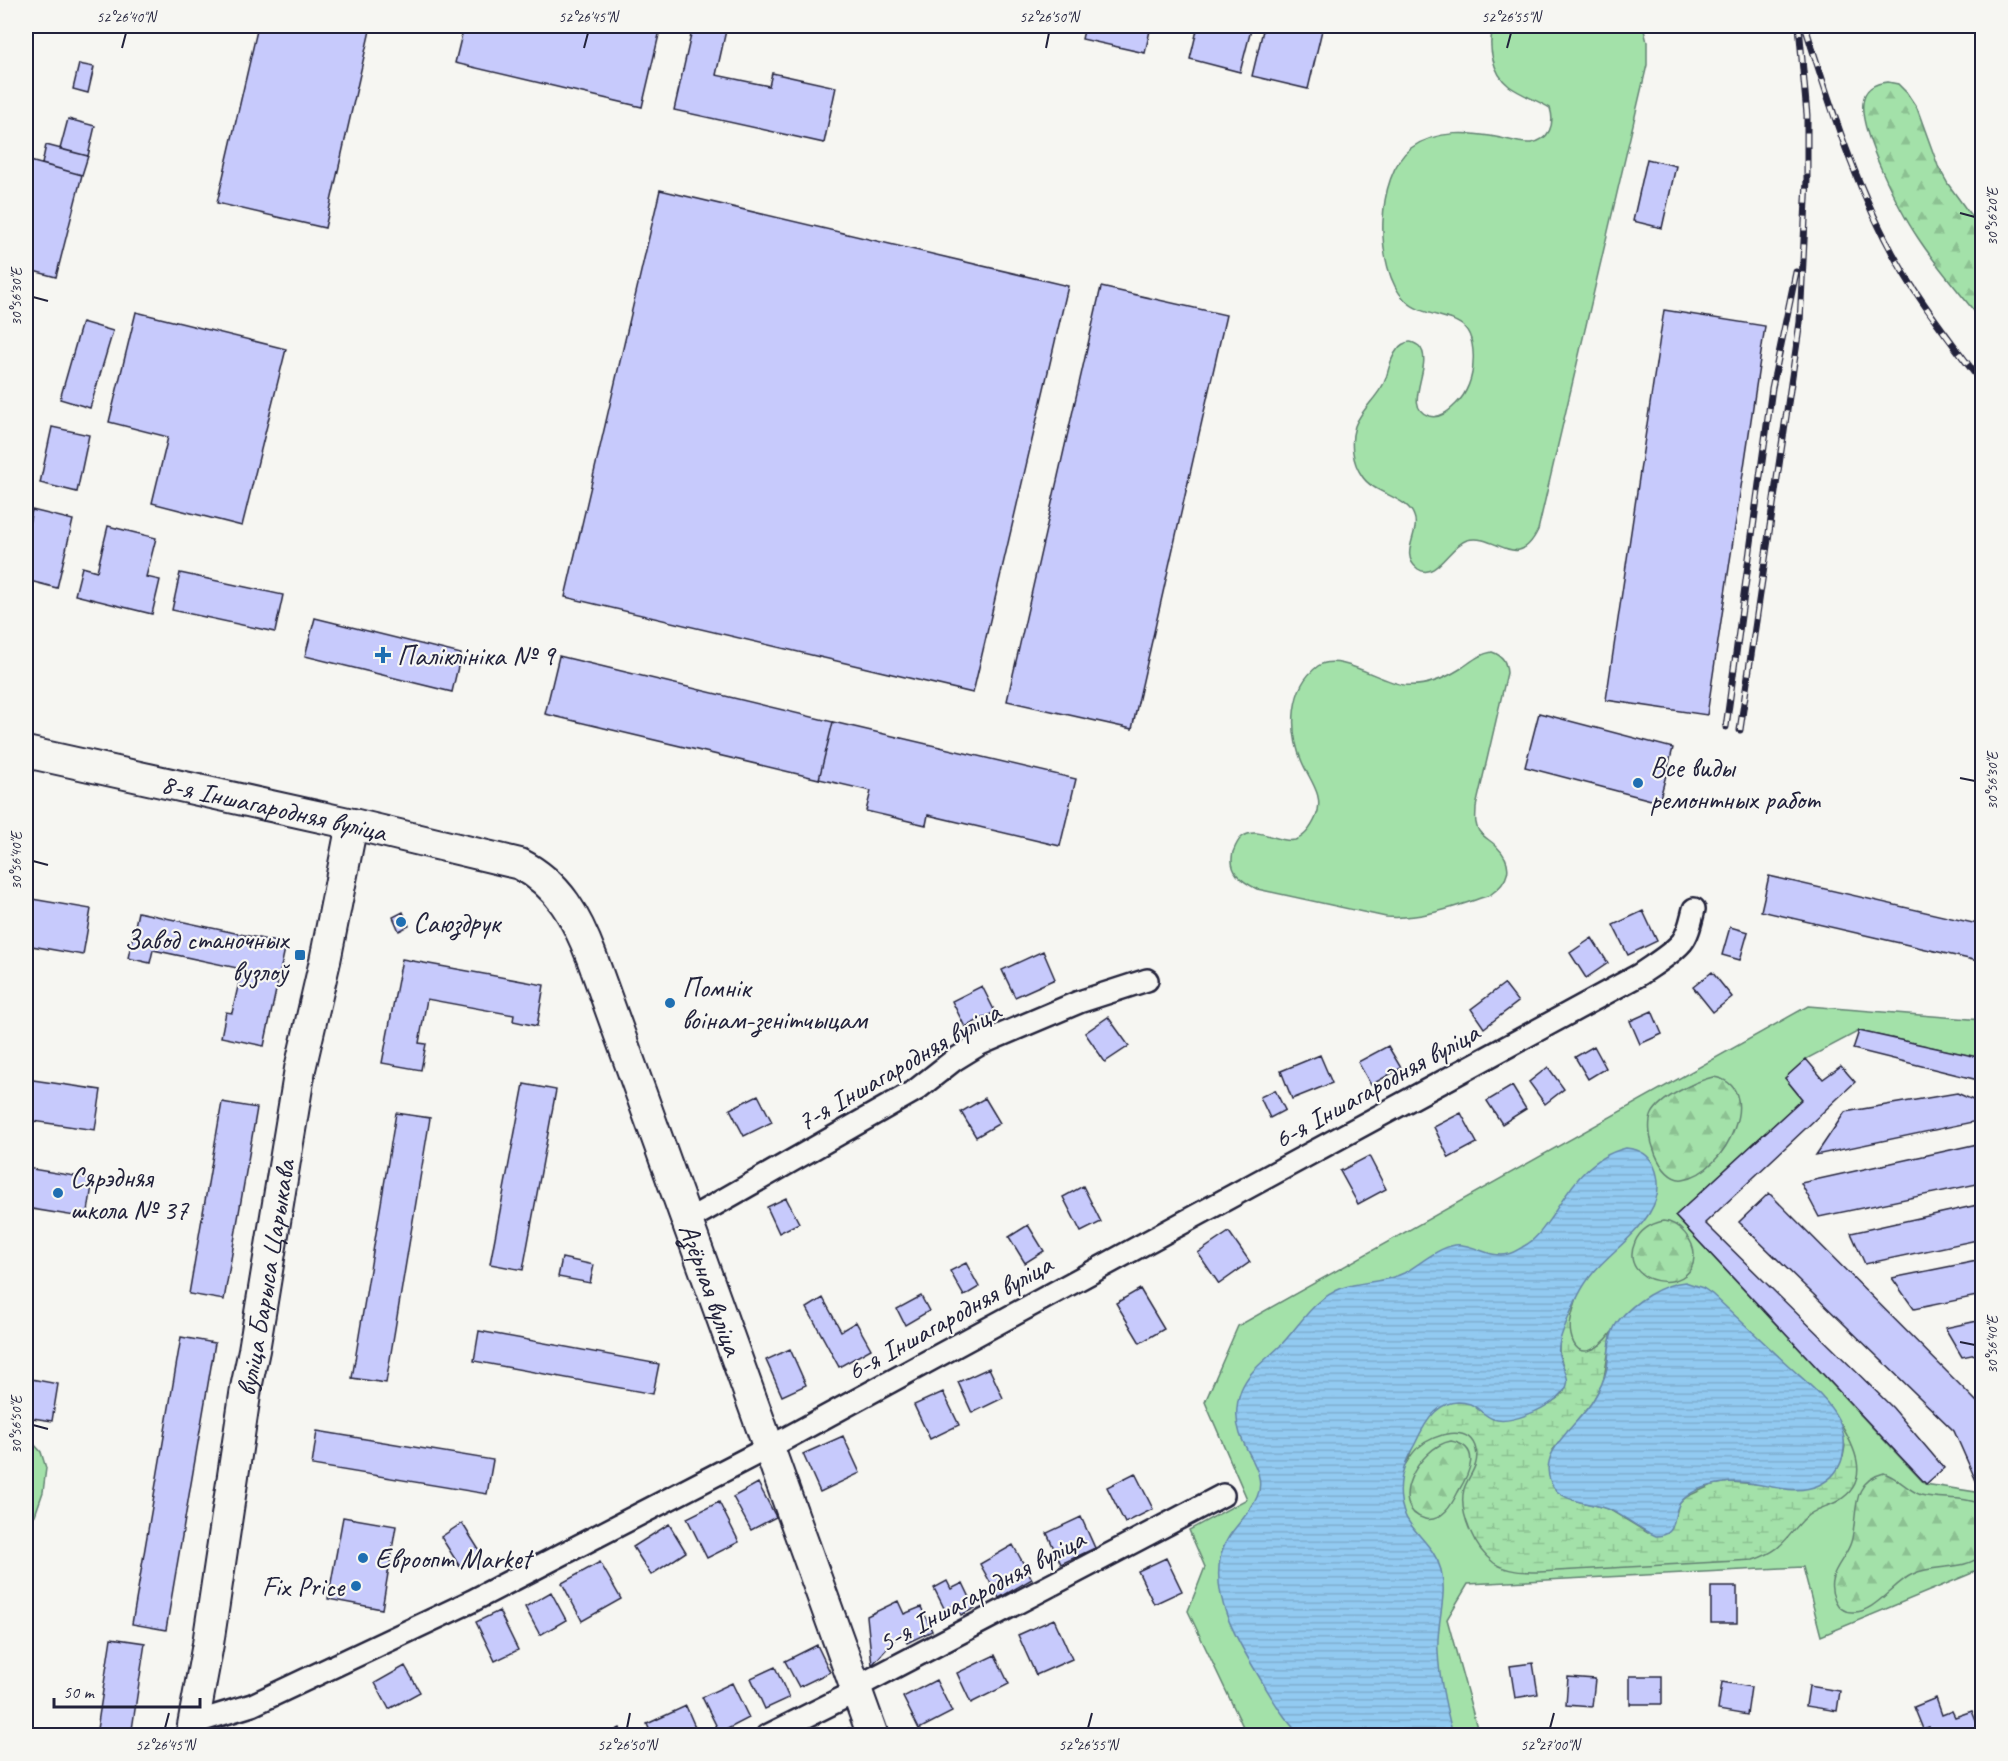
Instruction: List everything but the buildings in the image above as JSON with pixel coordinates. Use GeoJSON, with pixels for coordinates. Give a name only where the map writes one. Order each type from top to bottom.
{"type":"FeatureCollection","features":[{"type":"Feature","properties":{"kind":"main road","name":"8-я Іншагародняя вуліца"},"geometry":{"type":"LineString","coordinates":[[26,752],[352,824],[520,864]]}},
{"type":"Feature","properties":{"kind":"main road","name":"вуліца Барыса Царыкава"},"geometry":{"type":"LineString","coordinates":[[192,1729],[208,1644],[246,1388],[300,1069],[325,961],[352,824]]}},
{"type":"Feature","properties":{"kind":"main road","name":"Азёрная вуліца"},"geometry":{"type":"LineString","coordinates":[[520,864],[539,875],[567,904],[575,916],[688,1220],[873,1736]]}},
{"type":"Feature","properties":{"kind":"street","name":"6-я Іншагародняя вуліца"},"geometry":{"type":"LineString","coordinates":[[192,1729],[333,1668],[472,1601],[770,1446],[1639,975],[1682,941],[1694,909]]}},
{"type":"Feature","properties":{"kind":"street","name":"7-я Іншагародняя вуліца"},"geometry":{"type":"LineString","coordinates":[[688,1220],[916,1090],[954,1060],[980,1044],[1079,1002],[1147,980]]}},
{"type":"Feature","properties":{"kind":"street","name":"5-я Іншагародняя вуліца"},"geometry":{"type":"LineString","coordinates":[[767,1736],[1223,1495]]}},
{"type":"Feature","properties":{"kind":"green space"},"geometry":{"type":"Polygon","coordinates":[[[1494,26],[1643,26],[1647,42],[1647,65],[1538,530],[1530,543],[1522,549],[1514,550],[1478,539],[1467,540],[1455,548],[1437,566],[1425,571],[1418,569],[1410,557],[1415,529],[1414,516],[1405,504],[1374,487],[1362,476],[1354,458],[1353,439],[1358,420],[1381,389],[1394,354],[1404,343],[1414,343],[1419,346],[1423,354],[1424,363],[1418,394],[1421,411],[1433,417],[1444,414],[1460,400],[1469,385],[1473,368],[1473,353],[1467,331],[1460,323],[1419,310],[1405,300],[1395,286],[1388,267],[1383,223],[1385,200],[1399,161],[1411,148],[1421,142],[1443,135],[1466,134],[1531,143],[1543,139],[1550,130],[1552,120],[1550,108],[1509,86],[1498,74],[1491,49],[1494,26]]]}},
{"type":"Feature","properties":{"kind":"green space"},"geometry":{"type":"Polygon","coordinates":[[[1888,82],[1898,84],[1917,108],[1938,166],[1948,184],[1982,231],[1982,321],[1918,238],[1892,192],[1874,152],[1864,116],[1864,98],[1871,88],[1888,82]]]}},
{"type":"Feature","properties":{"kind":"green space"},"geometry":{"type":"Polygon","coordinates":[[[1492,652],[1503,660],[1507,673],[1476,807],[1476,825],[1483,836],[1497,847],[1506,860],[1508,867],[1502,885],[1490,895],[1439,911],[1413,916],[1386,917],[1257,889],[1237,875],[1232,859],[1233,852],[1242,837],[1255,833],[1282,840],[1295,840],[1308,831],[1316,817],[1318,795],[1298,750],[1294,711],[1301,686],[1318,666],[1327,663],[1348,665],[1394,683],[1419,685],[1434,682],[1479,656],[1492,652]]]}},
{"type":"Feature","properties":{"kind":"green space"},"geometry":{"type":"Polygon","coordinates":[[[1808,1006],[1982,1020],[1982,1058],[1859,1031],[1806,1059],[1785,1078],[1802,1099],[1675,1216],[1925,1484],[1982,1493],[1982,1569],[1821,1636],[1803,1567],[1468,1584],[1447,1619],[1479,1735],[1247,1735],[1188,1611],[1205,1567],[1189,1530],[1247,1499],[1205,1402],[1238,1326],[1808,1006]]]}},
{"type":"Feature","properties":{"kind":"green space"},"geometry":{"type":"Polygon","coordinates":[[[1713,1077],[1729,1083],[1737,1095],[1738,1111],[1734,1128],[1726,1146],[1714,1162],[1699,1173],[1683,1179],[1675,1178],[1667,1173],[1661,1164],[1652,1143],[1650,1122],[1652,1114],[1670,1096],[1697,1082],[1713,1077]]]}},
{"type":"Feature","properties":{"kind":"green space"},"geometry":{"type":"Polygon","coordinates":[[[1663,1221],[1675,1225],[1685,1233],[1694,1251],[1690,1269],[1682,1277],[1670,1281],[1657,1281],[1645,1276],[1636,1268],[1632,1257],[1635,1242],[1640,1234],[1650,1226],[1663,1221]]]}},
{"type":"Feature","properties":{"kind":"green space"},"geometry":{"type":"Polygon","coordinates":[[[1577,1297],[1570,1330],[1578,1349],[1584,1351],[1596,1348],[1612,1332],[1603,1383],[1591,1404],[1553,1450],[1573,1500],[1607,1508],[1648,1533],[1676,1515],[1678,1505],[1686,1497],[1712,1485],[1729,1482],[1759,1484],[1843,1457],[1845,1446],[1838,1420],[1850,1440],[1857,1462],[1858,1473],[1849,1493],[1838,1501],[1816,1510],[1772,1552],[1753,1560],[1539,1572],[1510,1570],[1494,1563],[1480,1549],[1463,1509],[1464,1489],[1477,1456],[1467,1436],[1451,1434],[1433,1438],[1417,1449],[1405,1465],[1425,1422],[1437,1408],[1445,1404],[1469,1403],[1491,1415],[1512,1417],[1533,1411],[1561,1395],[1567,1382],[1559,1342],[1565,1322],[1577,1297]]]}},
{"type":"Feature","properties":{"kind":"green space"},"geometry":{"type":"Polygon","coordinates":[[[26,1435],[41,1452],[46,1468],[43,1492],[35,1515],[26,1523],[26,1435]]]}},
{"type":"Feature","properties":{"kind":"green space"},"geometry":{"type":"Polygon","coordinates":[[[1451,1441],[1467,1449],[1471,1462],[1469,1470],[1448,1509],[1436,1518],[1425,1519],[1414,1513],[1408,1503],[1407,1491],[1411,1478],[1418,1465],[1428,1454],[1451,1441]]]}},
{"type":"Feature","properties":{"kind":"green space"},"geometry":{"type":"Polygon","coordinates":[[[1884,1473],[1921,1495],[1968,1500],[1982,1505],[1982,1555],[1966,1564],[1913,1574],[1868,1608],[1860,1611],[1846,1611],[1835,1600],[1832,1591],[1833,1576],[1851,1542],[1860,1492],[1873,1477],[1884,1473]]]}},
{"type":"Feature","properties":{"kind":"water"},"geometry":{"type":"Polygon","coordinates":[[[1626,1148],[1643,1153],[1652,1162],[1658,1183],[1656,1198],[1640,1226],[1593,1273],[1575,1302],[1559,1346],[1559,1355],[1567,1378],[1566,1388],[1556,1399],[1534,1412],[1508,1420],[1493,1419],[1470,1404],[1459,1402],[1442,1406],[1424,1427],[1408,1457],[1403,1472],[1400,1496],[1404,1512],[1439,1563],[1443,1580],[1438,1641],[1439,1662],[1443,1693],[1453,1735],[1300,1735],[1279,1709],[1244,1651],[1223,1604],[1220,1587],[1219,1571],[1224,1546],[1253,1505],[1260,1481],[1237,1423],[1238,1401],[1244,1383],[1308,1313],[1332,1293],[1342,1288],[1404,1273],[1435,1253],[1455,1245],[1469,1246],[1501,1255],[1514,1252],[1536,1237],[1582,1174],[1601,1158],[1626,1148]]]}},
{"type":"Feature","properties":{"kind":"water"},"geometry":{"type":"Polygon","coordinates":[[[1685,1282],[1703,1288],[1712,1294],[1822,1397],[1842,1428],[1843,1456],[1835,1473],[1828,1480],[1808,1489],[1784,1489],[1736,1482],[1712,1485],[1694,1491],[1680,1503],[1668,1533],[1656,1536],[1608,1509],[1561,1495],[1551,1483],[1548,1471],[1549,1460],[1561,1440],[1599,1390],[1607,1368],[1611,1337],[1619,1320],[1649,1295],[1667,1286],[1685,1282]]]}},
{"type":"Feature","properties":{"kind":"railway"},"geometry":{"type":"LineString","coordinates":[[1740,730],[1800,322],[1807,180],[1807,115],[1799,26]]}},
{"type":"Feature","properties":{"kind":"railway"},"geometry":{"type":"LineString","coordinates":[[1805,26],[1848,154],[1874,216],[1905,275],[1923,303],[1982,383]]}},
{"type":"Feature","properties":{"kind":"railway"},"geometry":{"type":"LineString","coordinates":[[1972,26],[1982,38]]}},
{"type":"Feature","properties":{"kind":"railway"},"geometry":{"type":"LineString","coordinates":[[1726,727],[1772,388],[1796,272]]}},
{"type":"Feature","properties":{"kind":"place","name":"Паліклініка № 9"},"geometry":{"type":"Point","coordinates":[383,655]}},
{"type":"Feature","properties":{"kind":"place","name":"Все виды ремонтных работ"},"geometry":{"type":"Point","coordinates":[1638,783]}},
{"type":"Feature","properties":{"kind":"place","name":"Саюздрук"},"geometry":{"type":"Point","coordinates":[401,922]}},
{"type":"Feature","properties":{"kind":"place","name":"Завод станочных вузлоў"},"geometry":{"type":"Point","coordinates":[300,955]}},
{"type":"Feature","properties":{"kind":"place","name":"Помнік воінам-зенітчыцам"},"geometry":{"type":"Point","coordinates":[670,1003]}},
{"type":"Feature","properties":{"kind":"place","name":"Сярэдняя школа № 37"},"geometry":{"type":"Point","coordinates":[58,1193]}},
{"type":"Feature","properties":{"kind":"place","name":"Евроопт Market"},"geometry":{"type":"Point","coordinates":[363,1558]}},
{"type":"Feature","properties":{"kind":"place","name":"Fix Price"},"geometry":{"type":"Point","coordinates":[356,1586]}}]}
